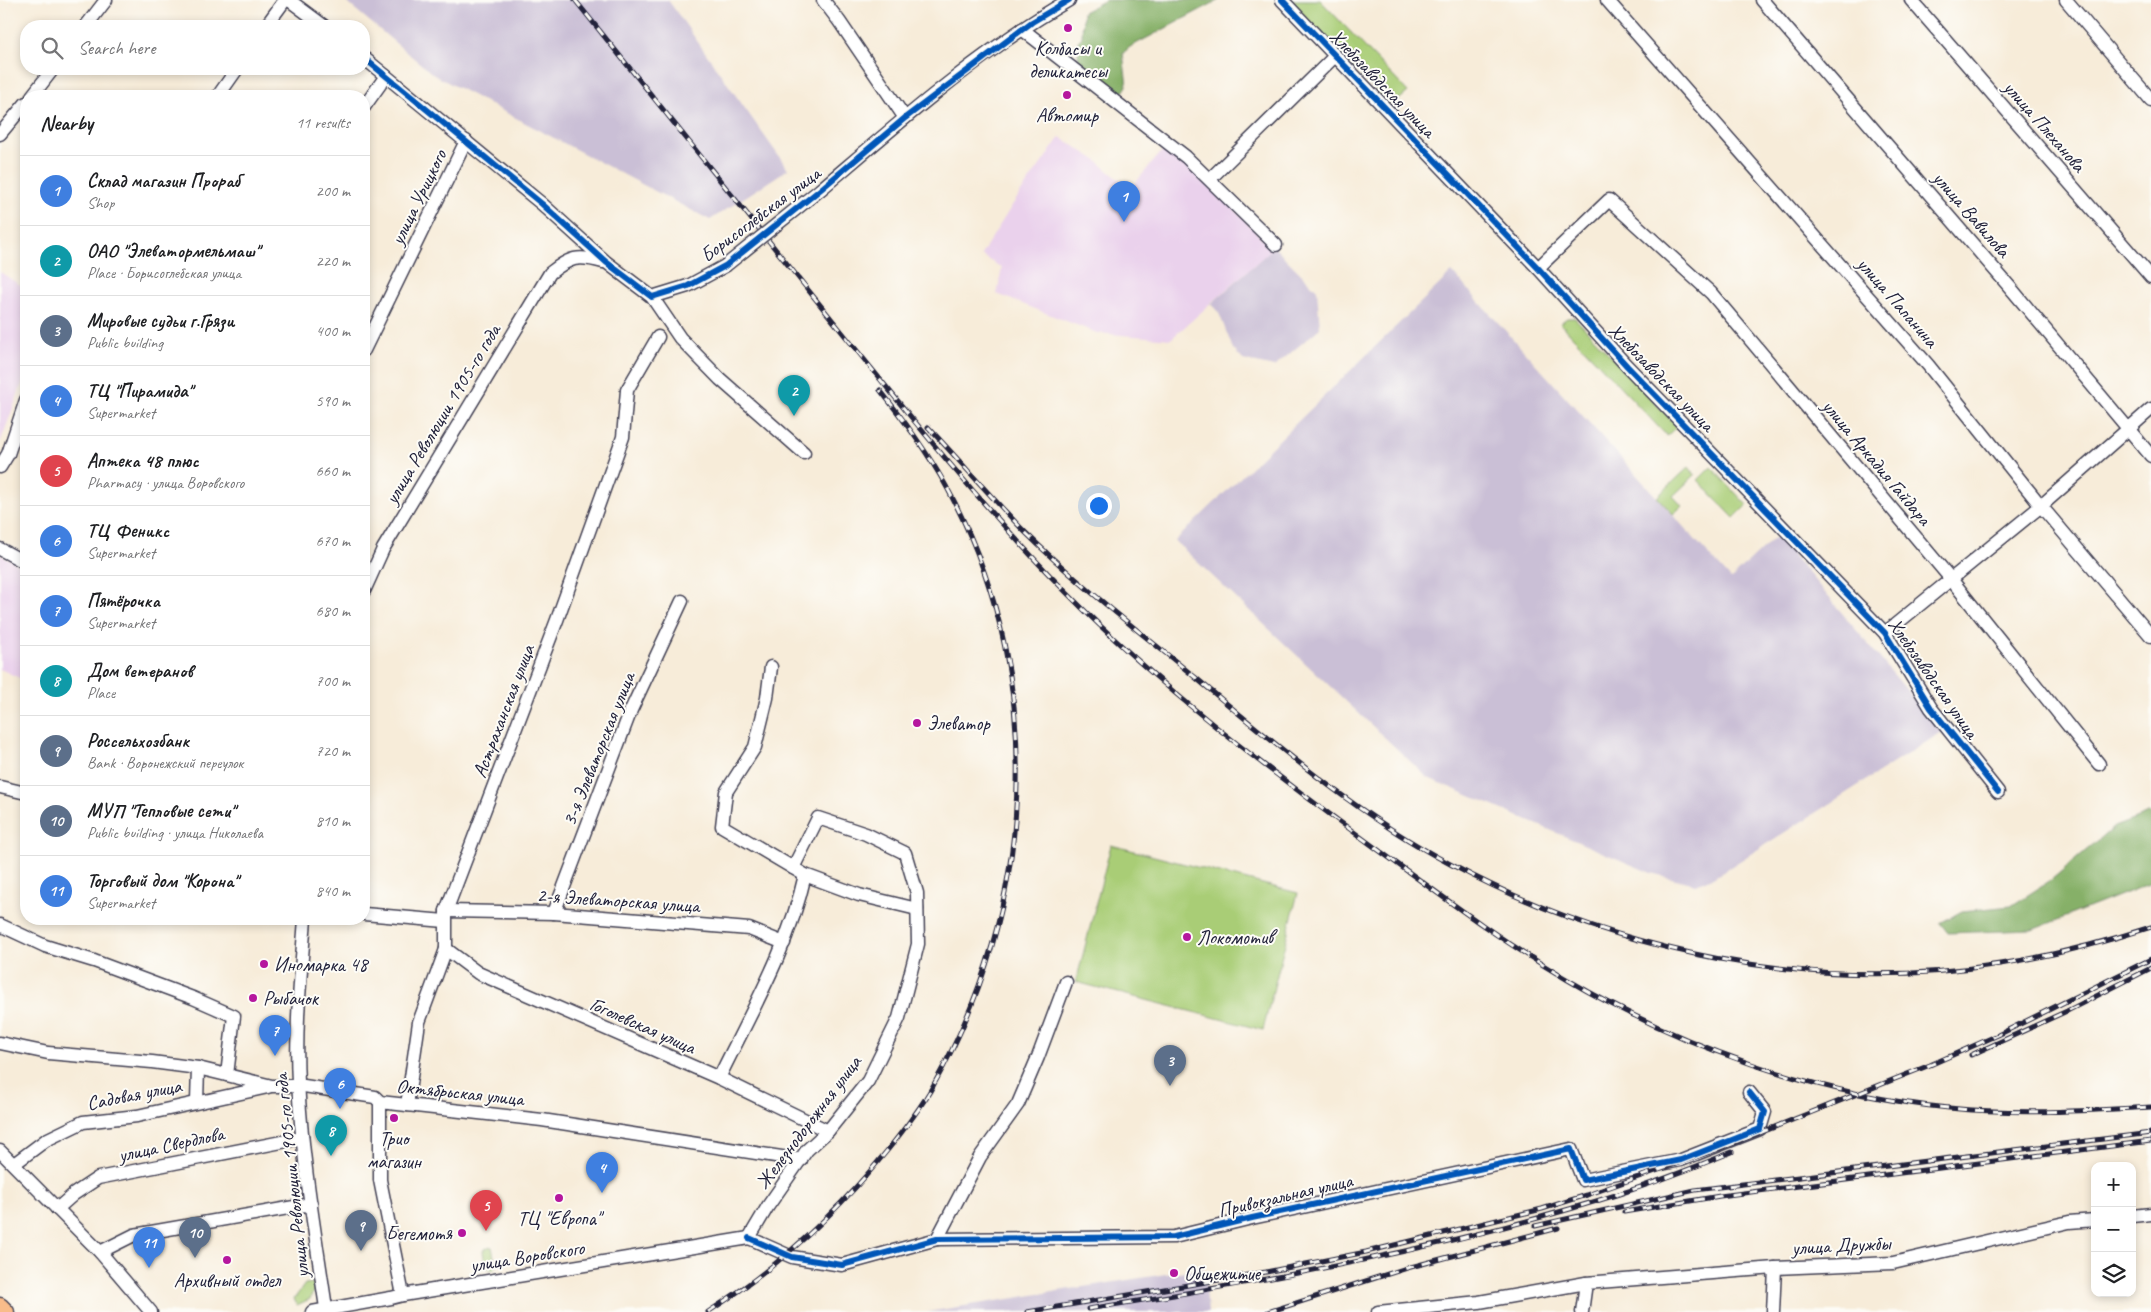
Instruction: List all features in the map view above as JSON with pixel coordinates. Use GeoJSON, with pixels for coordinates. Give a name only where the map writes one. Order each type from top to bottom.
{"type":"FeatureCollection","features":[{"type":"Feature","properties":{"kind":"main road"},"geometry":{"type":"LineString","coordinates":[[0,1306],[6,1312]]}},
{"type":"Feature","properties":{"kind":"street"},"geometry":{"type":"LineString","coordinates":[[91,20],[106,0]]}},
{"type":"Feature","properties":{"kind":"street"},"geometry":{"type":"LineString","coordinates":[[270,20],[285,0]]}},
{"type":"Feature","properties":{"kind":"street"},"geometry":{"type":"LineString","coordinates":[[289,0],[316,20]]}},
{"type":"Feature","properties":{"kind":"street"},"geometry":{"type":"LineString","coordinates":[[823,0],[904,118]]}},
{"type":"Feature","properties":{"kind":"street"},"geometry":{"type":"LineString","coordinates":[[1027,25],[1052,0]]}},
{"type":"Feature","properties":{"kind":"street"},"geometry":{"type":"LineString","coordinates":[[1027,25],[1069,0]]}},
{"type":"Feature","properties":{"kind":"street","name":"Хлебозаводская улица"},"geometry":{"type":"LineString","coordinates":[[1282,0],[1538,268],[1627,366],[1885,633],[1931,708],[1998,792]]}},
{"type":"Feature","properties":{"kind":"street","name":"улица Папанина"},"geometry":{"type":"LineString","coordinates":[[1607,0],[1928,365],[2041,506],[2151,636]]}},
{"type":"Feature","properties":{"kind":"street","name":"улица Вавилова"},"geometry":{"type":"LineString","coordinates":[[1762,0],[2008,285],[2151,456]]}},
{"type":"Feature","properties":{"kind":"street","name":"улица Плеханова"},"geometry":{"type":"LineString","coordinates":[[1911,0],[2151,277]]}},
{"type":"Feature","properties":{"kind":"street"},"geometry":{"type":"LineString","coordinates":[[2066,0],[2151,100]]}},
{"type":"Feature","properties":{"kind":"street"},"geometry":{"type":"LineString","coordinates":[[1027,25],[1182,153],[1276,245]]}},
{"type":"Feature","properties":{"kind":"street","name":"Борисоглебская улица"},"geometry":{"type":"LineString","coordinates":[[652,297],[688,286],[725,266],[821,189],[904,118],[1027,25]]}},
{"type":"Feature","properties":{"kind":"street"},"geometry":{"type":"LineString","coordinates":[[1210,179],[1335,56]]}},
{"type":"Feature","properties":{"kind":"street"},"geometry":{"type":"LineString","coordinates":[[370,63],[542,204],[606,262],[652,297],[680,338],[720,379],[804,453]]}},
{"type":"Feature","properties":{"kind":"street"},"geometry":{"type":"LineString","coordinates":[[37,90],[48,75]]}},
{"type":"Feature","properties":{"kind":"street"},"geometry":{"type":"LineString","coordinates":[[222,90],[233,75]]}},
{"type":"Feature","properties":{"kind":"street"},"geometry":{"type":"LineString","coordinates":[[370,99],[386,76]]}},
{"type":"Feature","properties":{"kind":"street"},"geometry":{"type":"LineString","coordinates":[[0,134],[20,110]]}},
{"type":"Feature","properties":{"kind":"street","name":"улица Урицкого"},"geometry":{"type":"LineString","coordinates":[[370,338],[466,141]]}},
{"type":"Feature","properties":{"kind":"street","name":"улица Аркадия Гайдара"},"geometry":{"type":"LineString","coordinates":[[1538,268],[1609,200],[1711,293],[1950,578],[2099,764]]}},
{"type":"Feature","properties":{"kind":"street","name":"улица Революции 1905-го года"},"geometry":{"type":"LineString","coordinates":[[370,574],[533,299],[550,273],[563,263],[572,250],[572,238],[568,228]]}},
{"type":"Feature","properties":{"kind":"street"},"geometry":{"type":"LineString","coordinates":[[563,263],[569,259],[585,257],[606,262]]}},
{"type":"Feature","properties":{"kind":"street","name":"Астраханская улица"},"geometry":{"type":"LineString","coordinates":[[407,1105],[420,1022],[446,949],[445,916],[624,437],[627,390],[658,337]]}},
{"type":"Feature","properties":{"kind":"street"},"geometry":{"type":"LineString","coordinates":[[1885,633],[1950,578],[2041,506],[2151,409]]}},
{"type":"Feature","properties":{"kind":"street"},"geometry":{"type":"LineString","coordinates":[[0,467],[8,454],[20,418]]}},
{"type":"Feature","properties":{"kind":"street"},"geometry":{"type":"LineString","coordinates":[[0,549],[20,561]]}},
{"type":"Feature","properties":{"kind":"street","name":"3-я Элеваторская улица"},"geometry":{"type":"LineString","coordinates":[[554,913],[631,710],[682,601]]}},
{"type":"Feature","properties":{"kind":"street"},"geometry":{"type":"LineString","coordinates":[[771,668],[755,747],[726,792],[722,826],[805,875],[860,895],[917,909]]}},
{"type":"Feature","properties":{"kind":"street"},"geometry":{"type":"LineString","coordinates":[[0,787],[20,792]]}},
{"type":"Feature","properties":{"kind":"street","name":"Железнодорожная улица"},"geometry":{"type":"LineString","coordinates":[[749,1238],[768,1206],[808,1150],[828,1131],[868,1081],[899,1018],[918,944],[917,893],[905,853],[866,834],[818,818],[793,868]]}},
{"type":"Feature","properties":{"kind":"street"},"geometry":{"type":"LineString","coordinates":[[719,1078],[784,943],[799,900],[805,875]]}},
{"type":"Feature","properties":{"kind":"street","name":"2-я Элеваторская улица"},"geometry":{"type":"LineString","coordinates":[[370,914],[445,916],[554,913],[749,928],[784,943]]}},
{"type":"Feature","properties":{"kind":"street"},"geometry":{"type":"LineString","coordinates":[[0,925],[45,946],[94,961],[194,998],[234,1016],[227,1075]]}},
{"type":"Feature","properties":{"kind":"street","name":"улица Революции 1905-го года"},"geometry":{"type":"LineString","coordinates":[[305,925],[298,1016],[298,1086],[310,1204],[326,1308]]}},
{"type":"Feature","properties":{"kind":"street","name":"Гоголевская улица"},"geometry":{"type":"LineString","coordinates":[[446,949],[478,973],[719,1078],[828,1131]]}},
{"type":"Feature","properties":{"kind":"street"},"geometry":{"type":"LineString","coordinates":[[937,1240],[980,1157],[1018,1104],[1066,982]]}},
{"type":"Feature","properties":{"kind":"street","name":"Октябрьская улица"},"geometry":{"type":"LineString","coordinates":[[0,1043],[48,1053],[198,1068],[272,1086],[298,1086],[375,1097],[380,1102],[542,1120],[801,1160]]}},
{"type":"Feature","properties":{"kind":"street"},"geometry":{"type":"LineString","coordinates":[[197,1102],[198,1068]]}},
{"type":"Feature","properties":{"kind":"street","name":"Садовая улица"},"geometry":{"type":"LineString","coordinates":[[14,1164],[46,1140],[83,1122],[138,1116],[272,1086]]}},
{"type":"Feature","properties":{"kind":"street","name":"Привокзальная улица"},"geometry":{"type":"LineString","coordinates":[[749,1238],[792,1257],[842,1265],[937,1240],[1174,1237],[1252,1218],[1570,1149],[1583,1180],[1681,1160],[1760,1130],[1765,1112],[1749,1092]]}},
{"type":"Feature","properties":{"kind":"street"},"geometry":{"type":"LineString","coordinates":[[380,1102],[380,1180],[403,1295]]}},
{"type":"Feature","properties":{"kind":"street","name":"улица Свердлова"},"geometry":{"type":"LineString","coordinates":[[57,1210],[74,1194],[98,1178],[302,1138]]}},
{"type":"Feature","properties":{"kind":"street"},"geometry":{"type":"LineString","coordinates":[[0,1151],[100,1252],[151,1312]]}},
{"type":"Feature","properties":{"kind":"street"},"geometry":{"type":"LineString","coordinates":[[100,1252],[134,1235],[310,1204]]}},
{"type":"Feature","properties":{"kind":"street"},"geometry":{"type":"LineString","coordinates":[[2136,1216],[2151,1214]]}},
{"type":"Feature","properties":{"kind":"street","name":"улица Дружбы"},"geometry":{"type":"LineString","coordinates":[[1378,1312],[1479,1307],[1586,1283],[1775,1268],[1893,1263],[2069,1222],[2091,1220]]}},
{"type":"Feature","properties":{"kind":"street","name":"улица Воровского"},"geometry":{"type":"LineString","coordinates":[[312,1312],[326,1308],[749,1238]]}},
{"type":"Feature","properties":{"kind":"street"},"geometry":{"type":"LineString","coordinates":[[1773,1312],[1775,1268]]}},
{"type":"Feature","properties":{"kind":"street"},"geometry":{"type":"LineString","coordinates":[[1582,1312],[1586,1283]]}},
{"type":"Feature","properties":{"kind":"shaded area"},"geometry":{"type":"Polygon","coordinates":[[[344,0],[668,0],[788,169],[710,220],[434,75],[344,0]]]}},
{"type":"Feature","properties":{"kind":"shaded area"},"geometry":{"type":"Polygon","coordinates":[[[1060,137],[1096,160],[1130,189],[1165,148],[1203,176],[1272,249],[1171,339],[1097,333],[997,294],[1002,268],[981,255],[1013,204],[1060,137]]]}},
{"type":"Feature","properties":{"kind":"shaded area"},"geometry":{"type":"Polygon","coordinates":[[[1274,247],[1317,290],[1320,328],[1274,367],[1243,360],[1233,349],[1219,313],[1211,304],[1274,247]]]}},
{"type":"Feature","properties":{"kind":"shaded area"},"geometry":{"type":"Polygon","coordinates":[[[0,272],[20,285],[20,389],[0,443],[0,272]]]}},
{"type":"Feature","properties":{"kind":"shaded area"},"geometry":{"type":"Polygon","coordinates":[[[1452,272],[1731,579],[1774,538],[1778,537],[1942,732],[1713,878],[1695,884],[1651,873],[1428,778],[1175,541],[1452,272]]]}},
{"type":"Feature","properties":{"kind":"shaded area"},"geometry":{"type":"Polygon","coordinates":[[[0,554],[20,566],[20,678],[0,669],[0,554]]]}},
{"type":"Feature","properties":{"kind":"shaded area"},"geometry":{"type":"Polygon","coordinates":[[[1204,1268],[1208,1312],[927,1312],[1064,1290],[1204,1268]]]}},
{"type":"Feature","properties":{"kind":"green space"},"geometry":{"type":"Polygon","coordinates":[[[1106,0],[1219,0],[1130,47],[1123,53],[1127,86],[1123,92],[1116,93],[1084,70],[1078,62],[1078,41],[1082,37],[1083,12],[1106,0]]]}},
{"type":"Feature","properties":{"kind":"green space"},"geometry":{"type":"Polygon","coordinates":[[[1287,0],[1320,0],[1408,92],[1395,103],[1389,103],[1287,0]]]}},
{"type":"Feature","properties":{"kind":"green space"},"geometry":{"type":"Polygon","coordinates":[[[1567,318],[1575,318],[1677,426],[1667,436],[1560,323],[1567,318]]]}},
{"type":"Feature","properties":{"kind":"green space"},"geometry":{"type":"Polygon","coordinates":[[[1689,467],[1695,475],[1673,496],[1682,506],[1673,514],[1657,497],[1689,467]]]}},
{"type":"Feature","properties":{"kind":"green space"},"geometry":{"type":"Polygon","coordinates":[[[1711,467],[1747,505],[1734,518],[1698,480],[1711,467]]]}},
{"type":"Feature","properties":{"kind":"green space"},"geometry":{"type":"Polygon","coordinates":[[[2151,813],[2151,883],[2032,930],[1948,933],[1940,923],[1962,911],[2011,906],[2051,880],[2114,827],[2151,813]]]}},
{"type":"Feature","properties":{"kind":"green space","name":"Локомотив"},"geometry":{"type":"Polygon","coordinates":[[[1111,845],[1298,893],[1263,1030],[1076,982],[1111,845]]]}},
{"type":"Feature","properties":{"kind":"green space"},"geometry":{"type":"Polygon","coordinates":[[[492,1247],[496,1267],[493,1270],[485,1266],[483,1251],[492,1247]]]}},
{"type":"Feature","properties":{"kind":"green space"},"geometry":{"type":"Polygon","coordinates":[[[314,1283],[315,1288],[310,1299],[297,1305],[294,1299],[305,1284],[314,1283]]]}},
{"type":"Feature","properties":{"kind":"railway"},"geometry":{"type":"LineString","coordinates":[[575,0],[965,482],[1065,591],[1138,661],[1215,726],[1295,789],[1471,917],[1543,965],[1612,1004],[1704,1047],[1801,1079],[1850,1092],[1900,1102],[1949,1108],[2050,1112],[2151,1107]]}},
{"type":"Feature","properties":{"kind":"railway"},"geometry":{"type":"LineString","coordinates":[[708,1312],[781,1259],[825,1219],[867,1175],[917,1111],[933,1086],[967,1017],[992,945],[1009,871],[1017,796],[1015,721],[1005,646],[984,572],[954,501],[920,444],[880,390]]}},
{"type":"Feature","properties":{"kind":"railway"},"geometry":{"type":"LineString","coordinates":[[928,427],[1044,551],[1288,754],[1384,825],[1452,865],[1515,896],[1581,922],[1649,943],[1718,959],[1789,969],[1860,974],[1930,972],[2000,964],[2076,948],[2151,927]]}},
{"type":"Feature","properties":{"kind":"railway"},"geometry":{"type":"LineString","coordinates":[[1027,1312],[1266,1272],[1366,1252],[1542,1209],[1587,1195],[1722,1148],[1930,1065],[1998,1035],[2151,959]]}},
{"type":"Feature","properties":{"kind":"railway"},"geometry":{"type":"LineString","coordinates":[[1971,1055],[2067,1011],[2151,968]]}},
{"type":"Feature","properties":{"kind":"railway"},"geometry":{"type":"LineString","coordinates":[[1535,1226],[1695,1190],[2151,1133]]}},
{"type":"Feature","properties":{"kind":"railway"},"geometry":{"type":"LineString","coordinates":[[1624,1212],[1720,1196],[2151,1141]]}},
{"type":"Feature","properties":{"kind":"railway"},"geometry":{"type":"LineString","coordinates":[[1088,1309],[1356,1262],[1488,1231],[1554,1214],[1634,1189],[1732,1152]]}},
{"type":"Feature","properties":{"kind":"railway"},"geometry":{"type":"LineString","coordinates":[[1268,1312],[1407,1268],[1558,1228]]}},
{"type":"Feature","properties":{"kind":"cycle path"},"geometry":{"type":"LineString","coordinates":[[370,63],[542,204],[606,262],[652,297],[688,286],[725,266],[905,118],[1032,22],[1069,0]]}},
{"type":"Feature","properties":{"kind":"cycle path"},"geometry":{"type":"LineString","coordinates":[[1282,0],[1538,268],[1627,366],[1885,633],[1931,708],[1998,792]]}},
{"type":"Feature","properties":{"kind":"cycle path"},"geometry":{"type":"LineString","coordinates":[[749,1238],[792,1257],[842,1265],[937,1239],[1174,1237],[1252,1218],[1571,1149],[1583,1180],[1681,1160],[1760,1129],[1765,1112],[1749,1092]]}},
{"type":"Feature","properties":{"kind":"place","name":"Колбасы и деликатесы"},"geometry":{"type":"Point","coordinates":[1068,28]}},
{"type":"Feature","properties":{"kind":"place","name":"Автомир"},"geometry":{"type":"Point","coordinates":[1067,95]}},
{"type":"Feature","properties":{"kind":"place","name":"Склад магазин Прораб"},"geometry":{"type":"Point","coordinates":[1124,222]}},
{"type":"Feature","properties":{"kind":"place","name":"ОАО \"Элеватормельмаш\""},"geometry":{"type":"Point","coordinates":[794,416]}},
{"type":"Feature","properties":{"kind":"place","name":"Элеватор"},"geometry":{"type":"Point","coordinates":[917,723]}},
{"type":"Feature","properties":{"kind":"place","name":"Локомотив"},"geometry":{"type":"Point","coordinates":[1187,937]}},
{"type":"Feature","properties":{"kind":"place","name":"Иномарка 48"},"geometry":{"type":"Point","coordinates":[264,964]}},
{"type":"Feature","properties":{"kind":"place","name":"Рыбачок"},"geometry":{"type":"Point","coordinates":[253,998]}},
{"type":"Feature","properties":{"kind":"place","name":"Пятёрочка"},"geometry":{"type":"Point","coordinates":[275,1056]}},
{"type":"Feature","properties":{"kind":"place","name":"Мировые судьи г.Грязи"},"geometry":{"type":"Point","coordinates":[1170,1086]}},
{"type":"Feature","properties":{"kind":"place","name":"ТЦ Феникс"},"geometry":{"type":"Point","coordinates":[340,1109]}},
{"type":"Feature","properties":{"kind":"place","name":"Трио магазин"},"geometry":{"type":"Point","coordinates":[394,1118]}},
{"type":"Feature","properties":{"kind":"place","name":"Дом ветеранов"},"geometry":{"type":"Point","coordinates":[331,1156]}},
{"type":"Feature","properties":{"kind":"place","name":"ТЦ \"Пирамида\""},"geometry":{"type":"Point","coordinates":[602,1193]}},
{"type":"Feature","properties":{"kind":"place","name":"ТЦ \"Европа\""},"geometry":{"type":"Point","coordinates":[559,1198]}},
{"type":"Feature","properties":{"kind":"place","name":"Аптека 48 плюс"},"geometry":{"type":"Point","coordinates":[486,1231]}},
{"type":"Feature","properties":{"kind":"place","name":"Бегемотя"},"geometry":{"type":"Point","coordinates":[462,1233]}},
{"type":"Feature","properties":{"kind":"place","name":"Россельхозбанк"},"geometry":{"type":"Point","coordinates":[361,1251]}},
{"type":"Feature","properties":{"kind":"place","name":"МУП \"Тепловые сети\""},"geometry":{"type":"Point","coordinates":[195,1258]}},
{"type":"Feature","properties":{"kind":"place","name":"Архивный отдел"},"geometry":{"type":"Point","coordinates":[227,1260]}},
{"type":"Feature","properties":{"kind":"place","name":"Торговый дом \"Корона\""},"geometry":{"type":"Point","coordinates":[149,1268]}},
{"type":"Feature","properties":{"kind":"place","name":"Общежитие"},"geometry":{"type":"Point","coordinates":[1174,1273]}}]}
